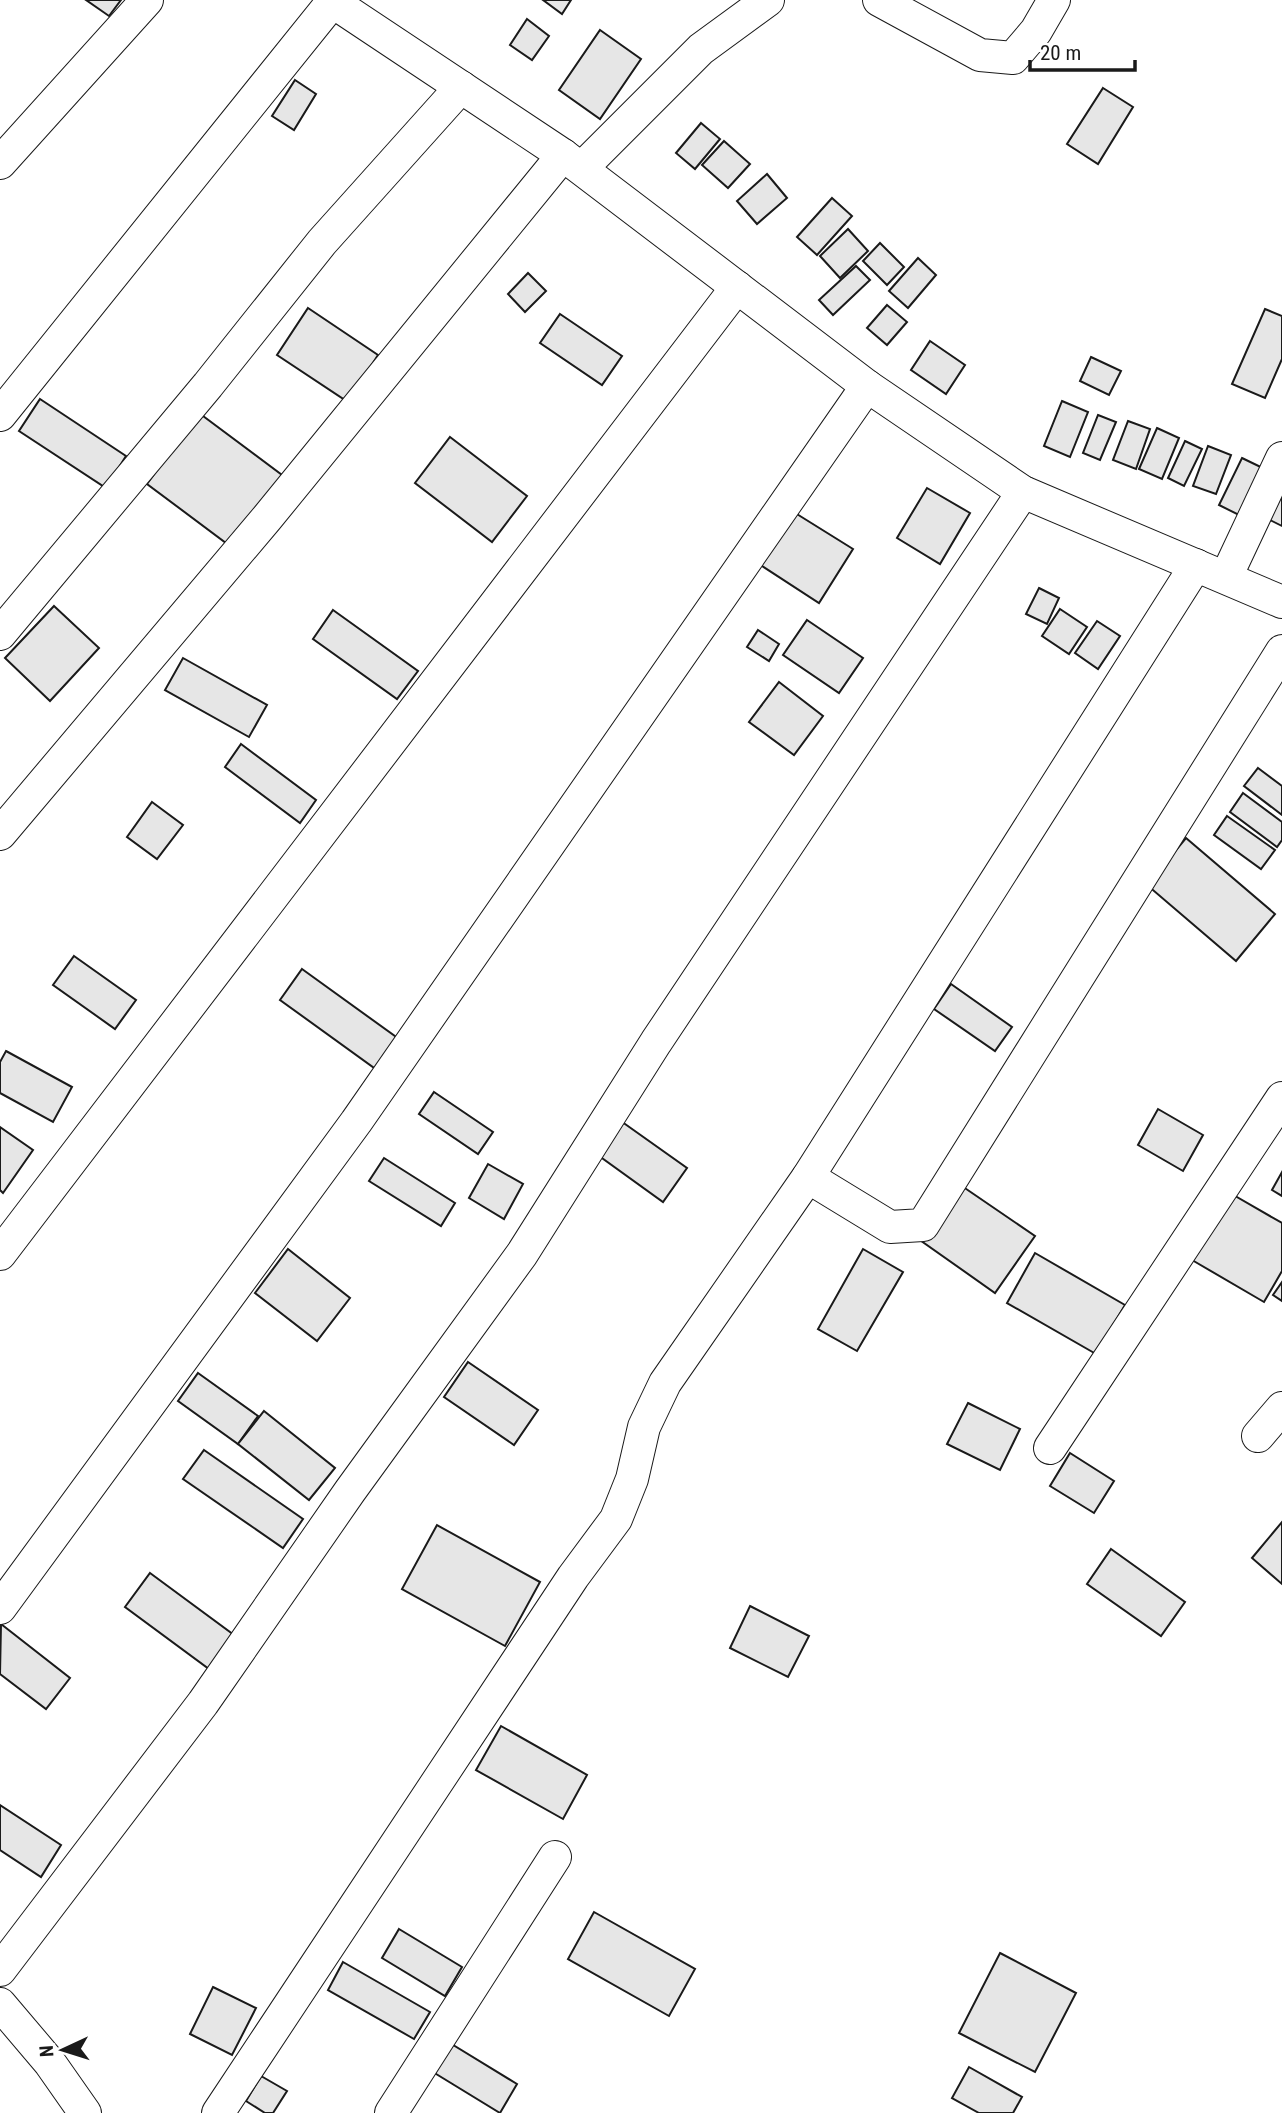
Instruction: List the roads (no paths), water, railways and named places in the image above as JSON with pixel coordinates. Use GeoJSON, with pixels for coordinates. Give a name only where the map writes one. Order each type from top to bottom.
{"type":"FeatureCollection","features":[{"type":"Feature","properties":{"kind":"street"},"geometry":{"type":"LineString","coordinates":[[0,163],[147,0]]}},
{"type":"Feature","properties":{"kind":"street"},"geometry":{"type":"LineString","coordinates":[[0,834],[572,161],[701,49],[768,0]]}},
{"type":"Feature","properties":{"kind":"street"},"geometry":{"type":"LineString","coordinates":[[879,0],[980,54],[1013,58],[1036,31],[1054,0]]}},
{"type":"Feature","properties":{"kind":"street"},"geometry":{"type":"LineString","coordinates":[[0,415],[331,1],[572,161],[867,386],[1023,492],[1282,602]]}},
{"type":"Feature","properties":{"kind":"street"},"geometry":{"type":"LineString","coordinates":[[0,634],[208,385],[322,242],[461,87]]}},
{"type":"Feature","properties":{"kind":"street"},"geometry":{"type":"LineString","coordinates":[[0,1254],[737,287]]}},
{"type":"Feature","properties":{"kind":"street"},"geometry":{"type":"LineString","coordinates":[[0,1608],[356,1122],[867,386]]}},
{"type":"Feature","properties":{"kind":"street"},"geometry":{"type":"LineString","coordinates":[[1226,578],[1282,458]]}},
{"type":"Feature","properties":{"kind":"street"},"geometry":{"type":"LineString","coordinates":[[0,1970],[203,1703],[350,1491],[522,1254],[656,1042],[1023,492]]}},
{"type":"Feature","properties":{"kind":"street"},"geometry":{"type":"LineString","coordinates":[[218,2113],[573,1577],[616,1519],[632,1479],[644,1427],[665,1382],[808,1177],[1196,565]]}},
{"type":"Feature","properties":{"kind":"street"},"geometry":{"type":"LineString","coordinates":[[808,1177],[890,1227],[923,1225],[1282,651]]}},
{"type":"Feature","properties":{"kind":"street"},"geometry":{"type":"LineString","coordinates":[[1049,1448],[1282,1098]]}},
{"type":"Feature","properties":{"kind":"street"},"geometry":{"type":"LineString","coordinates":[[1258,1436],[1282,1408]]}},
{"type":"Feature","properties":{"kind":"street"},"geometry":{"type":"LineString","coordinates":[[391,2113],[555,1857]]}},
{"type":"Feature","properties":{"kind":"street"},"geometry":{"type":"LineString","coordinates":[[0,2004],[50,2063],[85,2113]]}}]}
